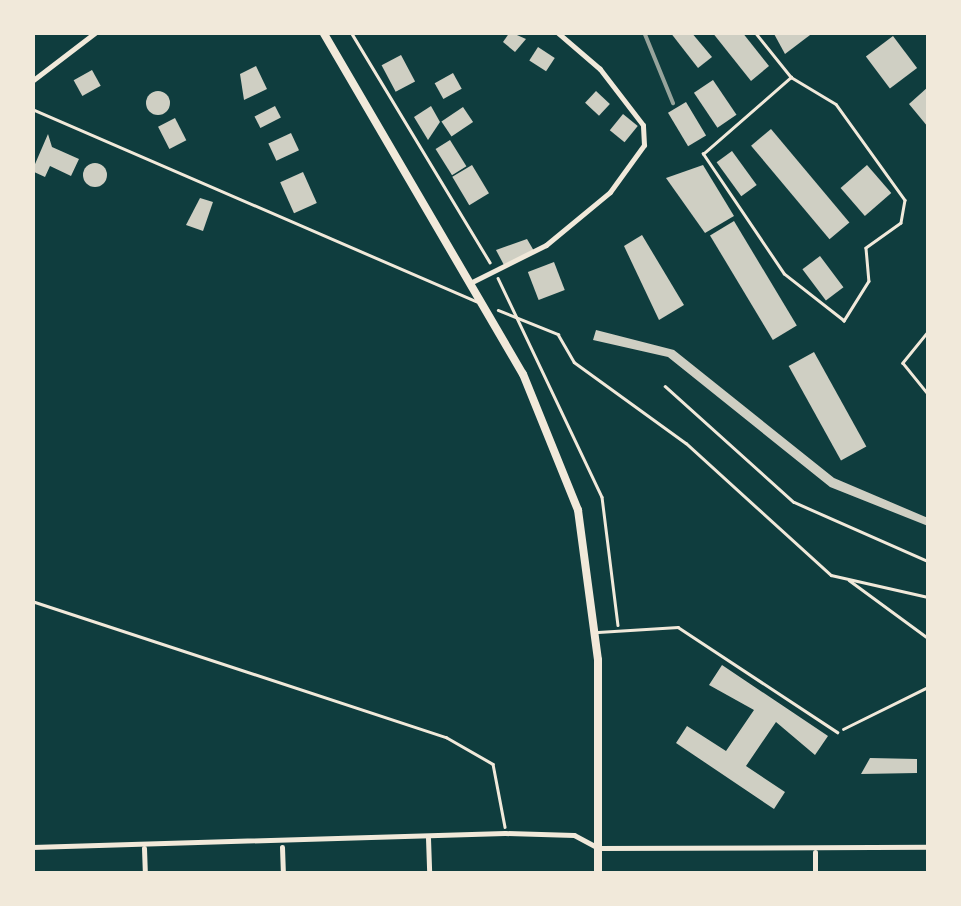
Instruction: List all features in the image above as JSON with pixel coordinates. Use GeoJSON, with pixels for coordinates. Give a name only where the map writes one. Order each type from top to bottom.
{"type":"FeatureCollection","features":[{"type":"Feature","properties":{"kind":"main road"},"geometry":{"type":"LineString","coordinates":[[324,32],[482,303],[555,441],[578,510],[596,632],[598,874]]}},
{"type":"Feature","properties":{"kind":"street"},"geometry":{"type":"LineString","coordinates":[[80,32],[85,41]]}},
{"type":"Feature","properties":{"kind":"street"},"geometry":{"type":"LineString","coordinates":[[32,81],[96,32]]}},
{"type":"Feature","properties":{"kind":"street"},"geometry":{"type":"LineString","coordinates":[[470,283],[496,273],[588,212],[644,146],[643,126],[600,68],[557,32]]}},
{"type":"Feature","properties":{"kind":"street"},"geometry":{"type":"LineString","coordinates":[[32,847],[282,846],[505,833],[574,835],[598,848],[815,851],[928,847]]}},
{"type":"Feature","properties":{"kind":"street"},"geometry":{"type":"LineString","coordinates":[[428,838],[428,874]]}},
{"type":"Feature","properties":{"kind":"street"},"geometry":{"type":"LineString","coordinates":[[282,846],[283,874]]}},
{"type":"Feature","properties":{"kind":"street"},"geometry":{"type":"LineString","coordinates":[[144,848],[144,874]]}},
{"type":"Feature","properties":{"kind":"street"},"geometry":{"type":"LineString","coordinates":[[815,851],[815,874]]}},
{"type":"Feature","properties":{"kind":"lane"},"geometry":{"type":"LineString","coordinates":[[755,32],[791,77],[836,104],[905,200],[901,223],[866,248],[869,280],[844,320],[784,274],[702,154],[791,77]]}},
{"type":"Feature","properties":{"kind":"lane"},"geometry":{"type":"LineString","coordinates":[[32,109],[482,303]]}},
{"type":"Feature","properties":{"kind":"lane"},"geometry":{"type":"LineString","coordinates":[[928,332],[902,362],[928,394]]}},
{"type":"Feature","properties":{"kind":"lane"},"geometry":{"type":"LineString","coordinates":[[596,632],[678,626],[837,732]]}},
{"type":"Feature","properties":{"kind":"path"},"geometry":{"type":"LineString","coordinates":[[350,32],[496,273],[602,497],[618,631]]}},
{"type":"Feature","properties":{"kind":"path"},"geometry":{"type":"LineString","coordinates":[[482,303],[558,334],[574,362],[686,444],[831,576],[928,597]]}},
{"type":"Feature","properties":{"kind":"path"},"geometry":{"type":"LineString","coordinates":[[664,386],[794,502],[928,561]]}},
{"type":"Feature","properties":{"kind":"path"},"geometry":{"type":"LineString","coordinates":[[848,579],[928,638]]}},
{"type":"Feature","properties":{"kind":"path"},"geometry":{"type":"LineString","coordinates":[[32,601],[446,738],[493,764],[505,833]]}},
{"type":"Feature","properties":{"kind":"path"},"geometry":{"type":"LineString","coordinates":[[837,732],[928,687]]}},
{"type":"Feature","properties":{"kind":"building"},"geometry":{"type":"Polygon","coordinates":[[[510,32],[526,39],[515,52],[503,42],[510,32]]]}},
{"type":"Feature","properties":{"kind":"building"},"geometry":{"type":"Polygon","coordinates":[[[670,32],[691,32],[712,57],[698,68],[670,32]]]}},
{"type":"Feature","properties":{"kind":"building"},"geometry":{"type":"Polygon","coordinates":[[[712,32],[742,32],[769,66],[751,81],[712,32]]]}},
{"type":"Feature","properties":{"kind":"building"},"geometry":{"type":"Polygon","coordinates":[[[773,32],[814,32],[785,54],[773,32]]]}},
{"type":"Feature","properties":{"kind":"building"},"geometry":{"type":"Polygon","coordinates":[[[893,36],[917,68],[890,88],[866,56],[893,36]]]}},
{"type":"Feature","properties":{"kind":"building"},"geometry":{"type":"Polygon","coordinates":[[[538,47],[555,58],[546,71],[529,60],[538,47]]]}},
{"type":"Feature","properties":{"kind":"building"},"geometry":{"type":"Polygon","coordinates":[[[401,55],[415,81],[396,92],[382,65],[401,55]]]}},
{"type":"Feature","properties":{"kind":"building"},"geometry":{"type":"Polygon","coordinates":[[[256,66],[267,89],[244,100],[240,74],[256,66]]]}},
{"type":"Feature","properties":{"kind":"building"},"geometry":{"type":"Polygon","coordinates":[[[92,70],[101,86],[82,96],[74,80],[92,70]]]}},
{"type":"Feature","properties":{"kind":"building"},"geometry":{"type":"Polygon","coordinates":[[[453,73],[462,89],[443,99],[435,83],[453,73]]]}},
{"type":"Feature","properties":{"kind":"building"},"geometry":{"type":"Polygon","coordinates":[[[713,80],[736,115],[717,128],[694,93],[713,80]]]}},
{"type":"Feature","properties":{"kind":"building"},"geometry":{"type":"Polygon","coordinates":[[[928,87],[928,127],[909,104],[928,87]]]}},
{"type":"Feature","properties":{"kind":"building"},"geometry":{"type":"Polygon","coordinates":[[[158,91],[167,94],[167,112],[158,115],[149,112],[146,103],[149,94],[158,91]]]}},
{"type":"Feature","properties":{"kind":"building"},"geometry":{"type":"Polygon","coordinates":[[[596,91],[610,104],[599,116],[585,103],[596,91]]]}},
{"type":"Feature","properties":{"kind":"building"},"geometry":{"type":"Polygon","coordinates":[[[686,102],[706,135],[688,146],[668,113],[686,102]]]}},
{"type":"Feature","properties":{"kind":"building"},"geometry":{"type":"Polygon","coordinates":[[[275,106],[281,118],[260,128],[255,116],[275,106]]]}},
{"type":"Feature","properties":{"kind":"building"},"geometry":{"type":"Polygon","coordinates":[[[431,106],[440,122],[428,140],[414,117],[431,106]]]}},
{"type":"Feature","properties":{"kind":"building"},"geometry":{"type":"Polygon","coordinates":[[[463,107],[473,122],[452,136],[441,122],[463,107]]]}},
{"type":"Feature","properties":{"kind":"building"},"geometry":{"type":"Polygon","coordinates":[[[623,114],[638,126],[625,142],[610,130],[623,114]]]}},
{"type":"Feature","properties":{"kind":"building"},"geometry":{"type":"Polygon","coordinates":[[[175,118],[186,140],[169,149],[158,127],[175,118]]]}},
{"type":"Feature","properties":{"kind":"building"},"geometry":{"type":"Polygon","coordinates":[[[771,129],[849,222],[830,239],[751,146],[771,129]]]}},
{"type":"Feature","properties":{"kind":"building"},"geometry":{"type":"Polygon","coordinates":[[[291,133],[299,150],[276,161],[268,144],[291,133]]]}},
{"type":"Feature","properties":{"kind":"building"},"geometry":{"type":"Polygon","coordinates":[[[48,134],[52,147],[79,159],[71,176],[50,166],[45,177],[32,171],[48,134]]]}},
{"type":"Feature","properties":{"kind":"building"},"geometry":{"type":"Polygon","coordinates":[[[450,140],[466,166],[452,175],[436,149],[450,140]]]}},
{"type":"Feature","properties":{"kind":"building"},"geometry":{"type":"Polygon","coordinates":[[[732,151],[757,185],[741,196],[717,162],[732,151]]]}},
{"type":"Feature","properties":{"kind":"building"},"geometry":{"type":"Polygon","coordinates":[[[95,163],[104,166],[104,184],[95,187],[86,184],[83,175],[86,166],[95,163]]]}},
{"type":"Feature","properties":{"kind":"building"},"geometry":{"type":"Polygon","coordinates":[[[472,165],[489,193],[469,205],[452,177],[472,165]]]}},
{"type":"Feature","properties":{"kind":"building"},"geometry":{"type":"Polygon","coordinates":[[[703,165],[734,216],[705,233],[666,178],[703,165]]]}},
{"type":"Feature","properties":{"kind":"building"},"geometry":{"type":"Polygon","coordinates":[[[867,165],[891,193],[865,216],[841,188],[867,165]]]}},
{"type":"Feature","properties":{"kind":"building"},"geometry":{"type":"Polygon","coordinates":[[[303,172],[317,203],[294,213],[280,182],[303,172]]]}},
{"type":"Feature","properties":{"kind":"building"},"geometry":{"type":"Polygon","coordinates":[[[200,198],[213,202],[203,231],[186,225],[200,198]]]}},
{"type":"Feature","properties":{"kind":"building"},"geometry":{"type":"Polygon","coordinates":[[[734,221],[797,326],[773,340],[710,235],[734,221]]]}},
{"type":"Feature","properties":{"kind":"building"},"geometry":{"type":"Polygon","coordinates":[[[642,235],[684,305],[659,320],[624,246],[642,235]]]}},
{"type":"Feature","properties":{"kind":"building"},"geometry":{"type":"Polygon","coordinates":[[[527,239],[534,251],[505,267],[496,250],[527,239]]]}},
{"type":"Feature","properties":{"kind":"building"},"geometry":{"type":"Polygon","coordinates":[[[820,256],[843,287],[826,300],[802,269],[820,256]]]}},
{"type":"Feature","properties":{"kind":"building"},"geometry":{"type":"Polygon","coordinates":[[[554,262],[565,290],[539,300],[528,272],[554,262]]]}},
{"type":"Feature","properties":{"kind":"building"},"geometry":{"type":"Polygon","coordinates":[[[596,330],[674,350],[834,478],[928,518],[928,526],[830,487],[668,357],[593,340],[596,330]]]}},
{"type":"Feature","properties":{"kind":"building"},"geometry":{"type":"Polygon","coordinates":[[[814,352],[866,446],[841,461],[789,366],[814,352]]]}},
{"type":"Feature","properties":{"kind":"building"},"geometry":{"type":"Polygon","coordinates":[[[722,665],[828,736],[815,755],[776,722],[746,766],[785,792],[774,809],[676,743],[687,726],[726,751],[754,710],[709,685],[722,665]]]}},
{"type":"Feature","properties":{"kind":"building"},"geometry":{"type":"Polygon","coordinates":[[[870,758],[917,759],[917,773],[861,774],[870,758]]]}},
{"type":"Feature","properties":{"kind":"railway"},"geometry":{"type":"LineString","coordinates":[[644,32],[673,103]]}}]}
